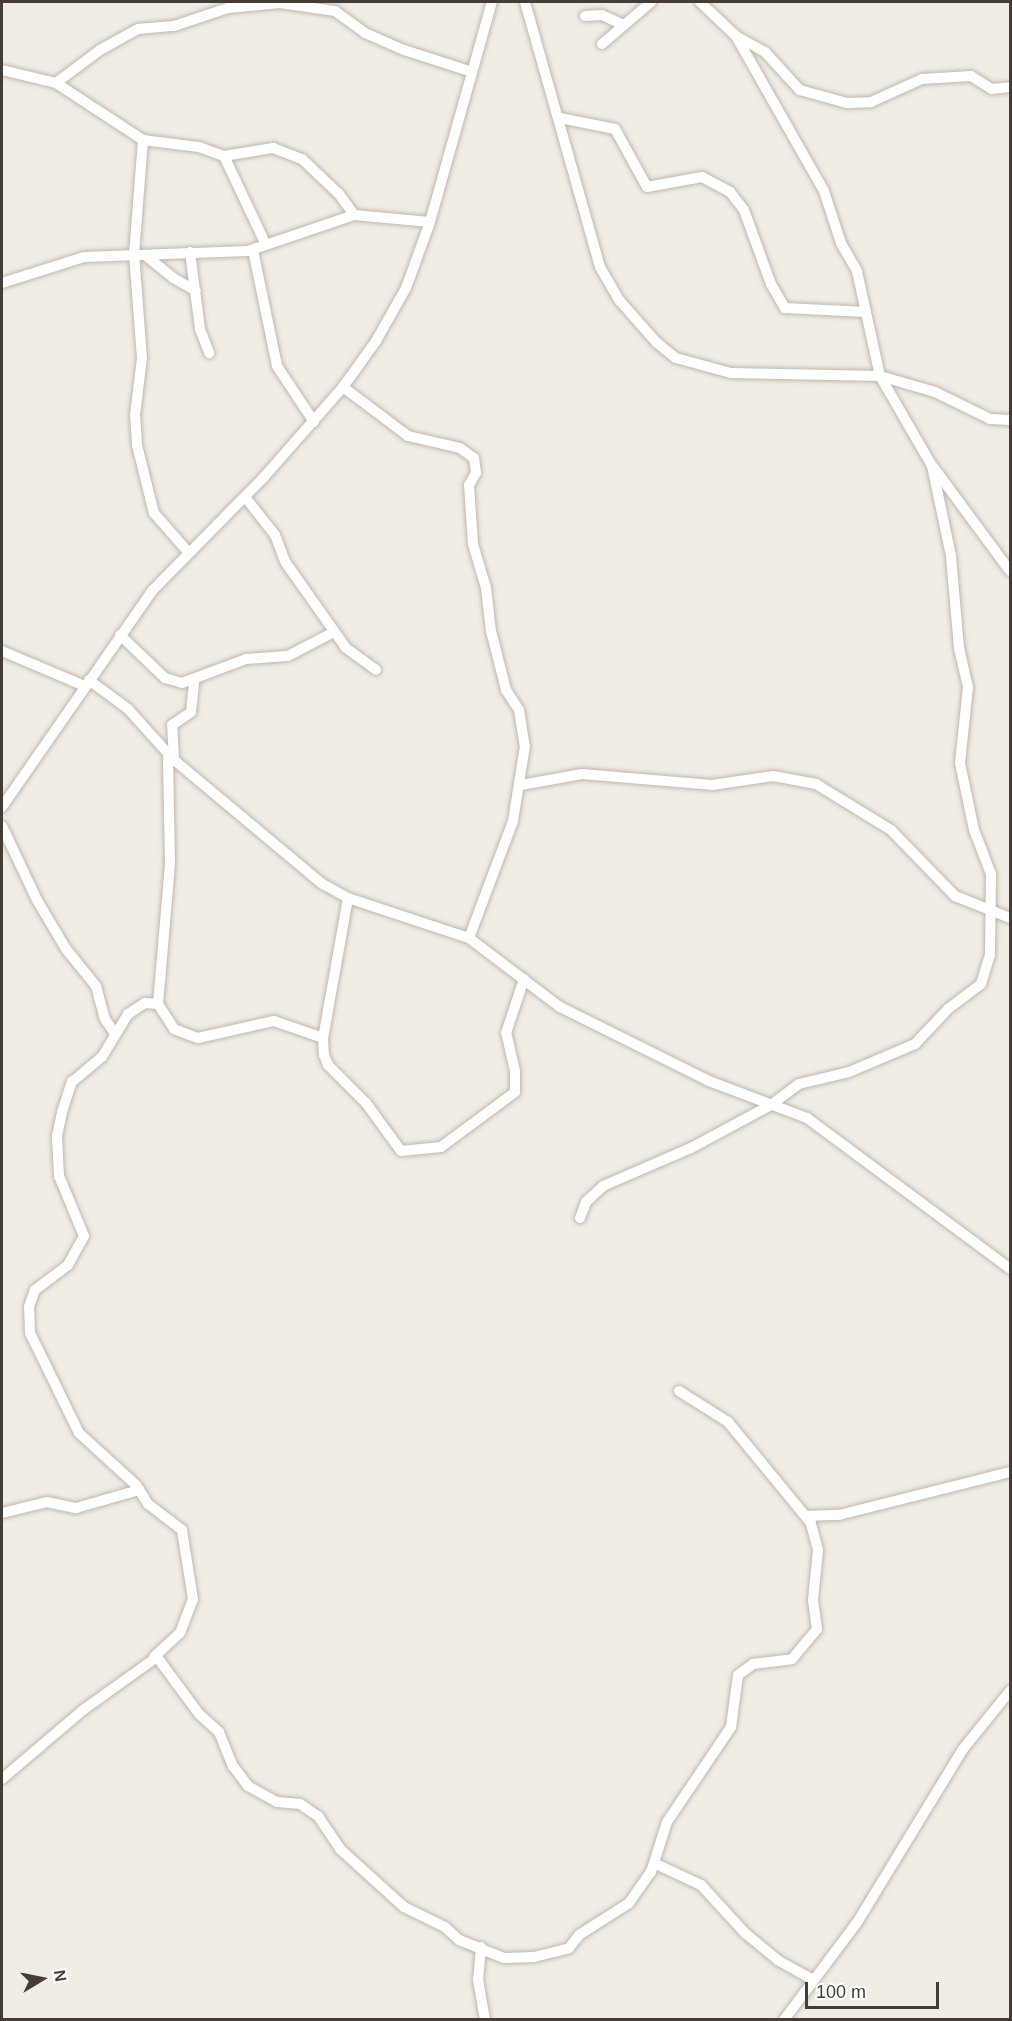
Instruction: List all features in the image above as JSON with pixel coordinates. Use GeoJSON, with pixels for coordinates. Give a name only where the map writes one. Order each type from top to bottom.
{"type":"FeatureCollection","features":[{"type":"Feature","properties":{"kind":"street"},"geometry":{"type":"LineString","coordinates":[[2,807],[153,590],[245,497],[314,422],[343,387],[406,288],[429,222],[492,2]]}},
{"type":"Feature","properties":{"kind":"street"},"geometry":{"type":"LineString","coordinates":[[525,2],[560,118],[600,267],[620,301],[656,342],[676,358],[731,373],[879,376],[935,393],[990,419],[1011,420]]}},
{"type":"Feature","properties":{"kind":"street"},"geometry":{"type":"LineString","coordinates":[[602,44],[621,24],[651,2]]}},
{"type":"Feature","properties":{"kind":"street"},"geometry":{"type":"LineString","coordinates":[[700,2],[736,36],[765,52],[800,90],[847,104],[870,102],[922,79],[971,76],[992,89],[1011,87]]}},
{"type":"Feature","properties":{"kind":"street"},"geometry":{"type":"LineString","coordinates":[[56,83],[100,50],[134,30],[174,26],[227,5],[279,3],[335,11],[365,33],[404,50],[472,72]]}},
{"type":"Feature","properties":{"kind":"street"},"geometry":{"type":"LineString","coordinates":[[585,16],[602,15],[621,24]]}},
{"type":"Feature","properties":{"kind":"street"},"geometry":{"type":"LineString","coordinates":[[736,36],[830,205],[841,243],[857,271],[879,376],[932,466],[1011,572]]}},
{"type":"Feature","properties":{"kind":"street"},"geometry":{"type":"LineString","coordinates":[[2,70],[56,83],[143,140],[200,147],[224,156],[273,148],[294,155],[310,165],[354,215]]}},
{"type":"Feature","properties":{"kind":"street"},"geometry":{"type":"LineString","coordinates":[[560,118],[615,129],[647,187],[702,177],[730,192],[744,210],[771,284],[785,308],[866,312]]}},
{"type":"Feature","properties":{"kind":"street"},"geometry":{"type":"LineString","coordinates":[[143,140],[139,255],[142,358],[135,415],[142,475],[154,513],[189,553]]}},
{"type":"Feature","properties":{"kind":"street"},"geometry":{"type":"LineString","coordinates":[[224,156],[266,245]]}},
{"type":"Feature","properties":{"kind":"street"},"geometry":{"type":"LineString","coordinates":[[2,283],[67,260],[254,250],[354,215],[429,222]]}},
{"type":"Feature","properties":{"kind":"street"},"geometry":{"type":"LineString","coordinates":[[254,250],[277,366],[314,422]]}},
{"type":"Feature","properties":{"kind":"street"},"geometry":{"type":"LineString","coordinates":[[190,252],[200,327],[209,353]]}},
{"type":"Feature","properties":{"kind":"street"},"geometry":{"type":"LineString","coordinates":[[139,255],[172,278],[196,291]]}},
{"type":"Feature","properties":{"kind":"street"},"geometry":{"type":"LineString","coordinates":[[343,387],[408,436],[460,448],[474,458],[476,473],[469,485],[472,538],[486,588],[491,631],[506,690],[519,710],[525,744],[520,762],[521,784],[505,845],[469,939]]}},
{"type":"Feature","properties":{"kind":"street"},"geometry":{"type":"LineString","coordinates":[[580,1218],[592,1194],[603,1186],[691,1148],[771,1105],[799,1084],[849,1072],[921,1040],[948,1009],[981,984],[990,955],[988,912],[991,874],[974,831],[960,764],[968,687],[959,648],[951,556],[932,466]]}},
{"type":"Feature","properties":{"kind":"street"},"geometry":{"type":"LineString","coordinates":[[245,497],[274,535],[283,557],[334,632],[350,652],[376,670]]}},
{"type":"Feature","properties":{"kind":"street"},"geometry":{"type":"LineString","coordinates":[[120,635],[165,678],[194,681],[246,659],[288,656],[334,632]]}},
{"type":"Feature","properties":{"kind":"street"},"geometry":{"type":"LineString","coordinates":[[2,651],[87,683],[128,709],[171,757],[321,883],[348,898],[469,939],[560,1007],[710,1081],[807,1118],[1011,1269]]}},
{"type":"Feature","properties":{"kind":"street"},"geometry":{"type":"LineString","coordinates":[[194,681],[191,712],[177,718],[172,725],[170,864],[158,1004],[174,1029],[198,1038],[274,1020],[323,1038]]}},
{"type":"Feature","properties":{"kind":"street"},"geometry":{"type":"LineString","coordinates":[[521,784],[582,774],[712,785],[773,776],[816,784],[891,830],[956,896],[988,912],[1011,918]]}},
{"type":"Feature","properties":{"kind":"street"},"geometry":{"type":"LineString","coordinates":[[2,826],[36,900],[66,949],[96,986],[105,1019],[115,1034]]}},
{"type":"Feature","properties":{"kind":"street"},"geometry":{"type":"LineString","coordinates":[[348,898],[323,1038],[328,1065],[366,1103],[396,1149],[408,1151],[441,1147],[515,1092],[515,1071],[506,1033],[524,979]]}},
{"type":"Feature","properties":{"kind":"street"},"geometry":{"type":"LineString","coordinates":[[2,1779],[83,1710],[154,1657],[180,1633],[193,1587],[182,1530],[148,1504],[139,1490],[74,1426],[32,1340],[28,1323],[38,1285],[68,1265],[84,1236],[59,1176],[56,1161],[57,1136],[68,1093],[78,1075],[102,1057],[115,1034],[137,1006],[158,1004]]}},
{"type":"Feature","properties":{"kind":"street"},"geometry":{"type":"LineString","coordinates":[[154,1657],[164,1663],[199,1714],[219,1732],[233,1766],[248,1786],[277,1802],[302,1805],[322,1821],[340,1849],[404,1907],[445,1927],[459,1940],[508,1959],[534,1957],[569,1948],[579,1935],[629,1902],[656,1864],[667,1822],[731,1726],[738,1675],[753,1664],[792,1659],[802,1642],[816,1632],[813,1600],[818,1550],[806,1516],[728,1422],[679,1391]]}},
{"type":"Feature","properties":{"kind":"street"},"geometry":{"type":"LineString","coordinates":[[806,1516],[839,1515],[1011,1472]]}},
{"type":"Feature","properties":{"kind":"street"},"geometry":{"type":"LineString","coordinates":[[2,1514],[47,1502],[76,1508],[139,1490]]}},
{"type":"Feature","properties":{"kind":"street"},"geometry":{"type":"LineString","coordinates":[[784,2019],[858,1921],[945,1774],[1011,1691]]}},
{"type":"Feature","properties":{"kind":"street"},"geometry":{"type":"LineString","coordinates":[[656,1864],[701,1885],[745,1933],[779,1961],[813,1980]]}},
{"type":"Feature","properties":{"kind":"street"},"geometry":{"type":"LineString","coordinates":[[481,1947],[478,1979],[485,2019]]}}]}
